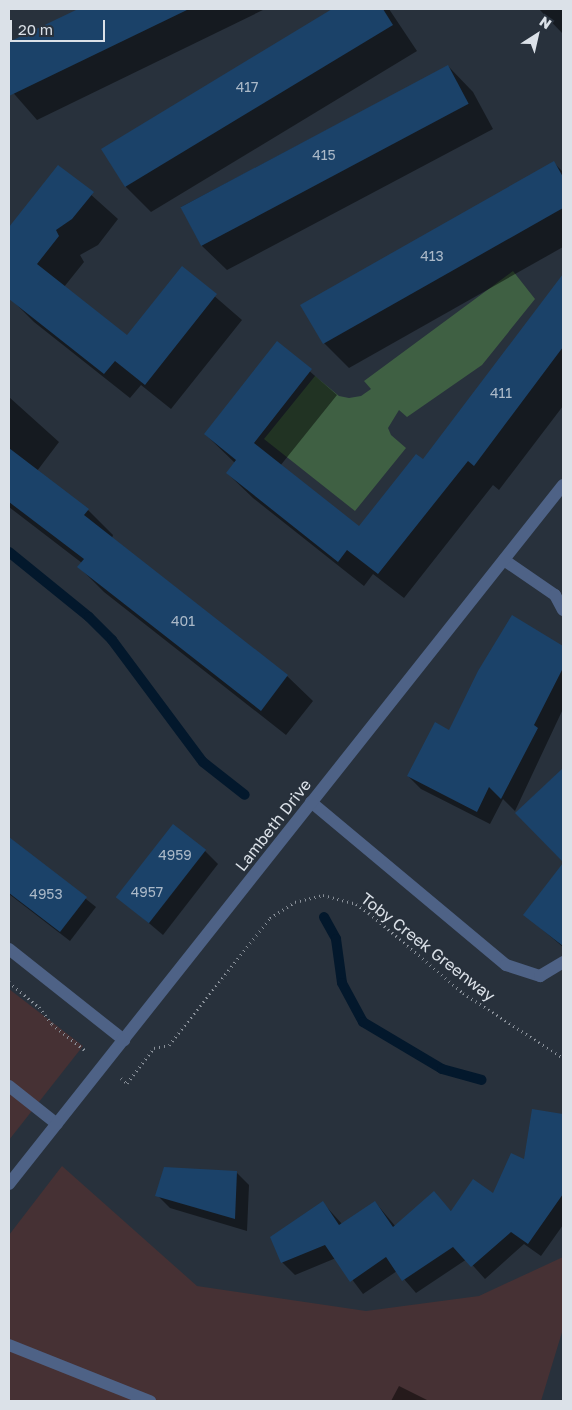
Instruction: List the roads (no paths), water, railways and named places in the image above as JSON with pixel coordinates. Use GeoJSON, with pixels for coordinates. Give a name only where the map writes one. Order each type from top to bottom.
{"type":"FeatureCollection","features":[{"type":"Feature","properties":{"kind":"street","name":"Lambeth Drive"},"geometry":{"type":"LineString","coordinates":[[9,1184],[563,485]]}},
{"type":"Feature","properties":{"kind":"street"},"geometry":{"type":"LineString","coordinates":[[504,560],[555,596],[563,610]]}},
{"type":"Feature","properties":{"kind":"street"},"geometry":{"type":"LineString","coordinates":[[308,807],[506,966],[540,976],[563,962]]}},
{"type":"Feature","properties":{"kind":"street"},"geometry":{"type":"LineString","coordinates":[[9,950],[124,1040]]}},
{"type":"Feature","properties":{"kind":"street"},"geometry":{"type":"LineString","coordinates":[[9,1086],[57,1124]]}},
{"type":"Feature","properties":{"kind":"street"},"geometry":{"type":"LineString","coordinates":[[9,1345],[150,1401]]}},
{"type":"Feature","properties":{"kind":"waterway"},"geometry":{"type":"LineString","coordinates":[[9,552],[89,617],[112,640],[203,762],[245,795]]}},
{"type":"Feature","properties":{"kind":"waterway"},"geometry":{"type":"LineString","coordinates":[[324,917],[336,939],[342,983],[363,1022],[442,1069],[482,1080]]}}]}
